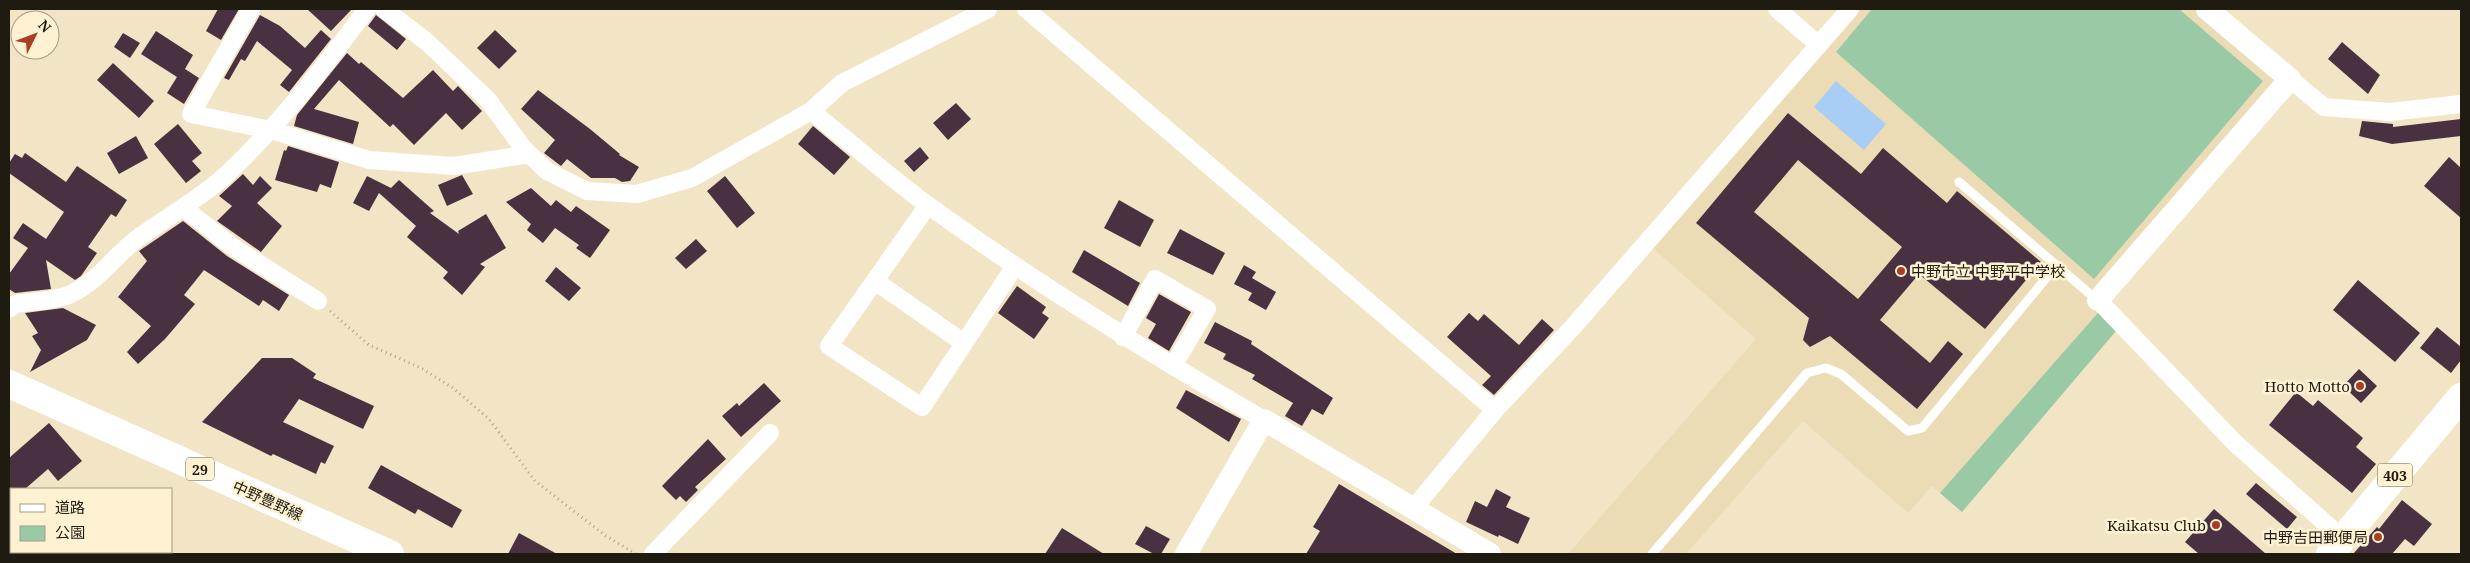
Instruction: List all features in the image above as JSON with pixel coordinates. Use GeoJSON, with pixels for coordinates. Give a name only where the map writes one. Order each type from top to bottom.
{"type":"FeatureCollection","features":[{"type":"Feature","properties":{"kind":"main road","name":"中野豊野線"},"geometry":{"type":"LineString","coordinates":[[9,384],[390,554]]}},
{"type":"Feature","properties":{"kind":"main road","name":"403"},"geometry":{"type":"LineString","coordinates":[[2336,549],[2461,397]]}},
{"type":"Feature","properties":{"kind":"street"},"geometry":{"type":"LineString","coordinates":[[251,9],[190,114],[271,130],[369,160],[454,166],[529,154]]}},
{"type":"Feature","properties":{"kind":"street"},"geometry":{"type":"LineString","coordinates":[[11,304],[69,295],[95,280],[138,239],[184,208],[226,175],[271,130],[328,63],[367,9]]}},
{"type":"Feature","properties":{"kind":"street"},"geometry":{"type":"LineString","coordinates":[[384,9],[427,42],[488,100],[529,154],[546,171],[587,190],[637,194],[692,178],[811,111],[842,83],[988,9]]}},
{"type":"Feature","properties":{"kind":"street"},"geometry":{"type":"LineString","coordinates":[[1026,9],[1495,410]]}},
{"type":"Feature","properties":{"kind":"street"},"geometry":{"type":"LineString","coordinates":[[1777,9],[1820,45]]}},
{"type":"Feature","properties":{"kind":"street"},"geometry":{"type":"LineString","coordinates":[[1413,509],[1495,410],[1578,321],[1850,9]]}},
{"type":"Feature","properties":{"kind":"street"},"geometry":{"type":"LineString","coordinates":[[2207,9],[2324,107],[2390,112],[2461,104]]}},
{"type":"Feature","properties":{"kind":"street"},"geometry":{"type":"LineString","coordinates":[[2290,79],[2098,300],[2336,549]]}},
{"type":"Feature","properties":{"kind":"street"},"geometry":{"type":"LineString","coordinates":[[811,111],[928,205],[1123,337],[1490,554]]}},
{"type":"Feature","properties":{"kind":"street"},"geometry":{"type":"LineString","coordinates":[[928,205],[830,346],[922,407],[1016,266]]}},
{"type":"Feature","properties":{"kind":"street"},"geometry":{"type":"LineString","coordinates":[[184,208],[233,247],[318,301]]}},
{"type":"Feature","properties":{"kind":"street"},"geometry":{"type":"LineString","coordinates":[[1123,337],[1154,279],[1207,309],[1173,366]]}},
{"type":"Feature","properties":{"kind":"street"},"geometry":{"type":"LineString","coordinates":[[875,281],[964,344]]}},
{"type":"Feature","properties":{"kind":"street"},"geometry":{"type":"LineString","coordinates":[[1186,554],[1264,420]]}},
{"type":"Feature","properties":{"kind":"street"},"geometry":{"type":"LineString","coordinates":[[653,554],[770,432]]}},
{"type":"Feature","properties":{"kind":"lane"},"geometry":{"type":"LineString","coordinates":[[1960,182],[2098,300]]}},
{"type":"Feature","properties":{"kind":"lane"},"geometry":{"type":"LineString","coordinates":[[1652,554],[1807,373],[1826,368],[1841,374],[1908,431],[1922,428],[2057,265]]}},
{"type":"Feature","properties":{"kind":"path"},"geometry":{"type":"LineString","coordinates":[[318,301],[369,346],[421,368],[453,388],[489,419],[535,481],[606,536],[636,554]]}},
{"type":"Feature","properties":{"kind":"shaded area","name":"中野市立 中野平中学校"},"geometry":{"type":"Polygon","coordinates":[[[1850,9],[2207,9],[2290,79],[2104,306],[1962,512],[1932,486],[1908,513],[1803,421],[1686,554],[1568,554],[1756,339],[1647,243],[1850,9]]]}},
{"type":"Feature","properties":{"kind":"green space"},"geometry":{"type":"Polygon","coordinates":[[[1872,9],[2179,9],[2263,81],[2094,279],[1836,52],[1872,9]]]}},
{"type":"Feature","properties":{"kind":"green space"},"geometry":{"type":"Polygon","coordinates":[[[2104,306],[2122,324],[1962,512],[1940,493],[2104,306]]]}},
{"type":"Feature","properties":{"kind":"water"},"geometry":{"type":"Polygon","coordinates":[[[1836,81],[1886,124],[1864,150],[1814,107],[1836,81]]]}},
{"type":"Feature","properties":{"kind":"building"},"geometry":{"type":"Polygon","coordinates":[[[218,9],[239,9],[221,40],[206,31],[218,9]]]}},
{"type":"Feature","properties":{"kind":"building"},"geometry":{"type":"Polygon","coordinates":[[[307,9],[352,9],[331,31],[307,9]]]}},
{"type":"Feature","properties":{"kind":"building"},"geometry":{"type":"Polygon","coordinates":[[[260,15],[280,26],[305,48],[321,30],[331,39],[289,92],[280,85],[292,70],[257,41],[245,61],[241,59],[229,80],[224,78],[260,15]]]}},
{"type":"Feature","properties":{"kind":"building"},"geometry":{"type":"Polygon","coordinates":[[[376,15],[406,39],[397,50],[368,26],[376,15]]]}},
{"type":"Feature","properties":{"kind":"building"},"geometry":{"type":"Polygon","coordinates":[[[495,30],[517,51],[499,69],[477,48],[495,30]]]}},
{"type":"Feature","properties":{"kind":"building"},"geometry":{"type":"Polygon","coordinates":[[[156,31],[193,55],[185,69],[199,78],[184,104],[167,93],[177,77],[141,54],[156,31]]]}},
{"type":"Feature","properties":{"kind":"building"},"geometry":{"type":"Polygon","coordinates":[[[123,33],[140,43],[130,58],[114,47],[123,33]]]}},
{"type":"Feature","properties":{"kind":"building"},"geometry":{"type":"Polygon","coordinates":[[[2342,42],[2380,75],[2368,94],[2328,59],[2342,42]]]}},
{"type":"Feature","properties":{"kind":"building"},"geometry":{"type":"Polygon","coordinates":[[[347,53],[359,64],[361,62],[403,98],[433,70],[453,91],[458,86],[482,111],[462,130],[446,113],[414,145],[393,124],[390,127],[339,80],[314,109],[359,122],[353,144],[294,126],[297,115],[347,53]]]}},
{"type":"Feature","properties":{"kind":"building"},"geometry":{"type":"Polygon","coordinates":[[[113,63],[154,101],[139,118],[97,80],[113,63]]]}},
{"type":"Feature","properties":{"kind":"building"},"geometry":{"type":"Polygon","coordinates":[[[538,90],[590,129],[619,155],[639,167],[630,181],[622,182],[615,178],[591,178],[567,159],[561,166],[544,153],[555,140],[521,109],[538,90]]]}},
{"type":"Feature","properties":{"kind":"building"},"geometry":{"type":"Polygon","coordinates":[[[956,103],[971,119],[948,140],[933,123],[956,103]]]}},
{"type":"Feature","properties":{"kind":"building"},"geometry":{"type":"Polygon","coordinates":[[[1788,113],[1861,174],[1883,148],[1947,203],[1957,191],[2041,262],[1985,329],[1919,274],[1880,320],[1930,363],[1948,341],[1963,354],[1917,409],[1830,336],[1810,347],[1803,340],[1809,318],[1696,223],[1788,113]],[[1798,160],[1754,212],[1858,299],[1902,247],[1798,160]]]}},
{"type":"Feature","properties":{"kind":"building"},"geometry":{"type":"Polygon","coordinates":[[[2461,119],[2461,136],[2392,144],[2359,136],[2362,121],[2393,124],[2393,127],[2461,119]]]}},
{"type":"Feature","properties":{"kind":"building"},"geometry":{"type":"Polygon","coordinates":[[[178,124],[202,153],[192,161],[201,171],[186,183],[154,144],[178,124]]]}},
{"type":"Feature","properties":{"kind":"building"},"geometry":{"type":"Polygon","coordinates":[[[813,126],[850,157],[834,175],[798,144],[813,126]]]}},
{"type":"Feature","properties":{"kind":"building"},"geometry":{"type":"Polygon","coordinates":[[[136,136],[148,158],[119,174],[107,153],[136,136]]]}},
{"type":"Feature","properties":{"kind":"building"},"geometry":{"type":"Polygon","coordinates":[[[288,146],[339,162],[331,188],[320,184],[317,192],[275,180],[284,150],[286,151],[288,146]]]}},
{"type":"Feature","properties":{"kind":"building"},"geometry":{"type":"Polygon","coordinates":[[[920,147],[929,158],[914,172],[904,161],[920,147]]]}},
{"type":"Feature","properties":{"kind":"building"},"geometry":{"type":"Polygon","coordinates":[[[25,153],[66,182],[77,166],[127,200],[116,217],[111,214],[88,247],[97,253],[81,276],[75,280],[46,260],[51,289],[15,293],[9,289],[9,274],[28,248],[13,238],[23,223],[46,239],[64,212],[9,173],[9,163],[15,154],[22,158],[25,153]]]}},
{"type":"Feature","properties":{"kind":"building"},"geometry":{"type":"Polygon","coordinates":[[[2449,157],[2461,168],[2461,218],[2424,186],[2449,157]]]}},
{"type":"Feature","properties":{"kind":"building"},"geometry":{"type":"Polygon","coordinates":[[[243,174],[253,185],[260,176],[272,188],[257,203],[282,226],[261,252],[217,221],[232,206],[219,196],[243,174]]]}},
{"type":"Feature","properties":{"kind":"building"},"geometry":{"type":"Polygon","coordinates":[[[462,175],[473,194],[447,206],[438,185],[462,175]]]}},
{"type":"Feature","properties":{"kind":"building"},"geometry":{"type":"Polygon","coordinates":[[[367,176],[391,188],[399,180],[434,211],[430,213],[459,234],[458,231],[486,214],[506,248],[480,264],[485,267],[462,295],[443,278],[448,272],[407,237],[416,226],[379,193],[369,211],[353,203],[367,176]]]}},
{"type":"Feature","properties":{"kind":"building"},"geometry":{"type":"Polygon","coordinates":[[[725,176],[755,213],[737,228],[707,191],[725,176]]]}},
{"type":"Feature","properties":{"kind":"building"},"geometry":{"type":"Polygon","coordinates":[[[531,188],[551,206],[556,200],[571,212],[576,206],[610,230],[590,258],[576,248],[579,245],[555,228],[543,243],[527,230],[531,224],[506,202],[531,188]]]}},
{"type":"Feature","properties":{"kind":"building"},"geometry":{"type":"Polygon","coordinates":[[[1119,200],[1154,220],[1140,247],[1104,228],[1119,200]]]}},
{"type":"Feature","properties":{"kind":"building"},"geometry":{"type":"Polygon","coordinates":[[[183,221],[227,256],[289,295],[279,311],[263,300],[259,306],[204,270],[184,295],[195,304],[165,339],[138,364],[127,352],[151,326],[118,297],[147,261],[139,251],[183,221]]]}},
{"type":"Feature","properties":{"kind":"building"},"geometry":{"type":"Polygon","coordinates":[[[1180,229],[1225,253],[1213,275],[1167,253],[1180,229]]]}},
{"type":"Feature","properties":{"kind":"building"},"geometry":{"type":"Polygon","coordinates":[[[696,239],[707,251],[686,269],[675,258],[696,239]]]}},
{"type":"Feature","properties":{"kind":"building"},"geometry":{"type":"Polygon","coordinates":[[[1084,250],[1140,283],[1128,306],[1072,272],[1084,250]]]}},
{"type":"Feature","properties":{"kind":"building"},"geometry":{"type":"Polygon","coordinates":[[[1244,265],[1256,272],[1252,278],[1276,292],[1266,310],[1248,300],[1252,293],[1234,284],[1244,265]]]}},
{"type":"Feature","properties":{"kind":"building"},"geometry":{"type":"Polygon","coordinates":[[[556,267],[581,288],[569,301],[545,281],[556,267]]]}},
{"type":"Feature","properties":{"kind":"building"},"geometry":{"type":"Polygon","coordinates":[[[2358,280],[2420,333],[2395,362],[2333,310],[2358,280]]]}},
{"type":"Feature","properties":{"kind":"building"},"geometry":{"type":"Polygon","coordinates":[[[1017,286],[1046,307],[1042,313],[1049,318],[1034,339],[998,313],[1017,286]]]}},
{"type":"Feature","properties":{"kind":"building"},"geometry":{"type":"Polygon","coordinates":[[[1159,294],[1191,312],[1169,351],[1148,338],[1156,324],[1146,318],[1159,294]]]}},
{"type":"Feature","properties":{"kind":"building"},"geometry":{"type":"Polygon","coordinates":[[[63,308],[96,325],[87,340],[30,372],[41,350],[32,336],[38,333],[25,313],[63,308]]]}},
{"type":"Feature","properties":{"kind":"building"},"geometry":{"type":"Polygon","coordinates":[[[1469,313],[1478,321],[1484,314],[1519,345],[1542,319],[1554,330],[1494,395],[1482,385],[1491,376],[1447,337],[1469,313]]]}},
{"type":"Feature","properties":{"kind":"building"},"geometry":{"type":"Polygon","coordinates":[[[1215,322],[1252,341],[1251,344],[1333,398],[1323,415],[1312,409],[1302,426],[1285,416],[1293,403],[1252,379],[1255,375],[1223,359],[1226,354],[1204,343],[1215,322]]]}},
{"type":"Feature","properties":{"kind":"building"},"geometry":{"type":"Polygon","coordinates":[[[2437,327],[2461,347],[2461,360],[2451,373],[2420,348],[2437,327]]]}},
{"type":"Feature","properties":{"kind":"building"},"geometry":{"type":"Polygon","coordinates":[[[262,358],[292,358],[316,374],[313,378],[374,406],[363,429],[299,399],[283,422],[334,446],[325,464],[321,462],[316,474],[273,454],[271,456],[202,422],[262,358]]]}},
{"type":"Feature","properties":{"kind":"building","name":"Hotto Motto"},"geometry":{"type":"Polygon","coordinates":[[[2359,369],[2377,386],[2361,403],[2343,386],[2359,369]]]}},
{"type":"Feature","properties":{"kind":"building"},"geometry":{"type":"Polygon","coordinates":[[[764,383],[781,401],[741,437],[722,416],[737,403],[739,406],[764,383]]]}},
{"type":"Feature","properties":{"kind":"building"},"geometry":{"type":"Polygon","coordinates":[[[1186,390],[1241,419],[1229,442],[1176,408],[1186,390]]]}},
{"type":"Feature","properties":{"kind":"building"},"geometry":{"type":"Polygon","coordinates":[[[2296,392],[2313,406],[2318,400],[2363,438],[2356,447],[2376,464],[2352,493],[2269,425],[2296,392]]]}},
{"type":"Feature","properties":{"kind":"building"},"geometry":{"type":"Polygon","coordinates":[[[49,423],[82,461],[58,481],[48,469],[26,488],[9,489],[9,458],[49,423]]]}},
{"type":"Feature","properties":{"kind":"building"},"geometry":{"type":"Polygon","coordinates":[[[708,439],[726,459],[695,487],[698,490],[686,502],[680,496],[676,500],[662,486],[708,439]]]}},
{"type":"Feature","properties":{"kind":"building"},"geometry":{"type":"Polygon","coordinates":[[[381,465],[462,510],[452,528],[418,509],[415,514],[368,488],[381,465]]]}},
{"type":"Feature","properties":{"kind":"building"},"geometry":{"type":"Polygon","coordinates":[[[2256,483],[2297,517],[2287,529],[2246,494],[2256,483]]]}},
{"type":"Feature","properties":{"kind":"building"},"geometry":{"type":"Polygon","coordinates":[[[1339,484],[1457,554],[1306,554],[1320,531],[1313,527],[1339,484]]]}},
{"type":"Feature","properties":{"kind":"building"},"geometry":{"type":"Polygon","coordinates":[[[1496,489],[1511,497],[1506,507],[1530,518],[1518,544],[1466,522],[1475,501],[1487,507],[1496,489]]]}},
{"type":"Feature","properties":{"kind":"building"},"geometry":{"type":"Polygon","coordinates":[[[2402,500],[2432,524],[2414,546],[2405,539],[2392,554],[2353,554],[2377,527],[2379,529],[2402,500]]]}},
{"type":"Feature","properties":{"kind":"building","name":"Kaikatsu Club"},"geometry":{"type":"Polygon","coordinates":[[[2214,509],[2266,554],[2199,554],[2185,542],[2214,509]]]}},
{"type":"Feature","properties":{"kind":"building"},"geometry":{"type":"Polygon","coordinates":[[[1146,526],[1170,539],[1161,554],[1154,554],[1135,544],[1146,526]]]}},
{"type":"Feature","properties":{"kind":"building"},"geometry":{"type":"Polygon","coordinates":[[[1062,528],[1104,554],[1045,554],[1062,528]]]}},
{"type":"Feature","properties":{"kind":"building"},"geometry":{"type":"Polygon","coordinates":[[[519,533],[557,554],[508,554],[519,533]]]}},
{"type":"Feature","properties":{"kind":"place","name":"中野市立 中野平中学校"},"geometry":{"type":"Point","coordinates":[1901,271]}},
{"type":"Feature","properties":{"kind":"place","name":"Hotto Motto"},"geometry":{"type":"Point","coordinates":[2360,386]}},
{"type":"Feature","properties":{"kind":"place","name":"Kaikatsu Club"},"geometry":{"type":"Point","coordinates":[2216,525]}},
{"type":"Feature","properties":{"kind":"place","name":"中野吉田郵便局"},"geometry":{"type":"Point","coordinates":[2378,537]}}]}
